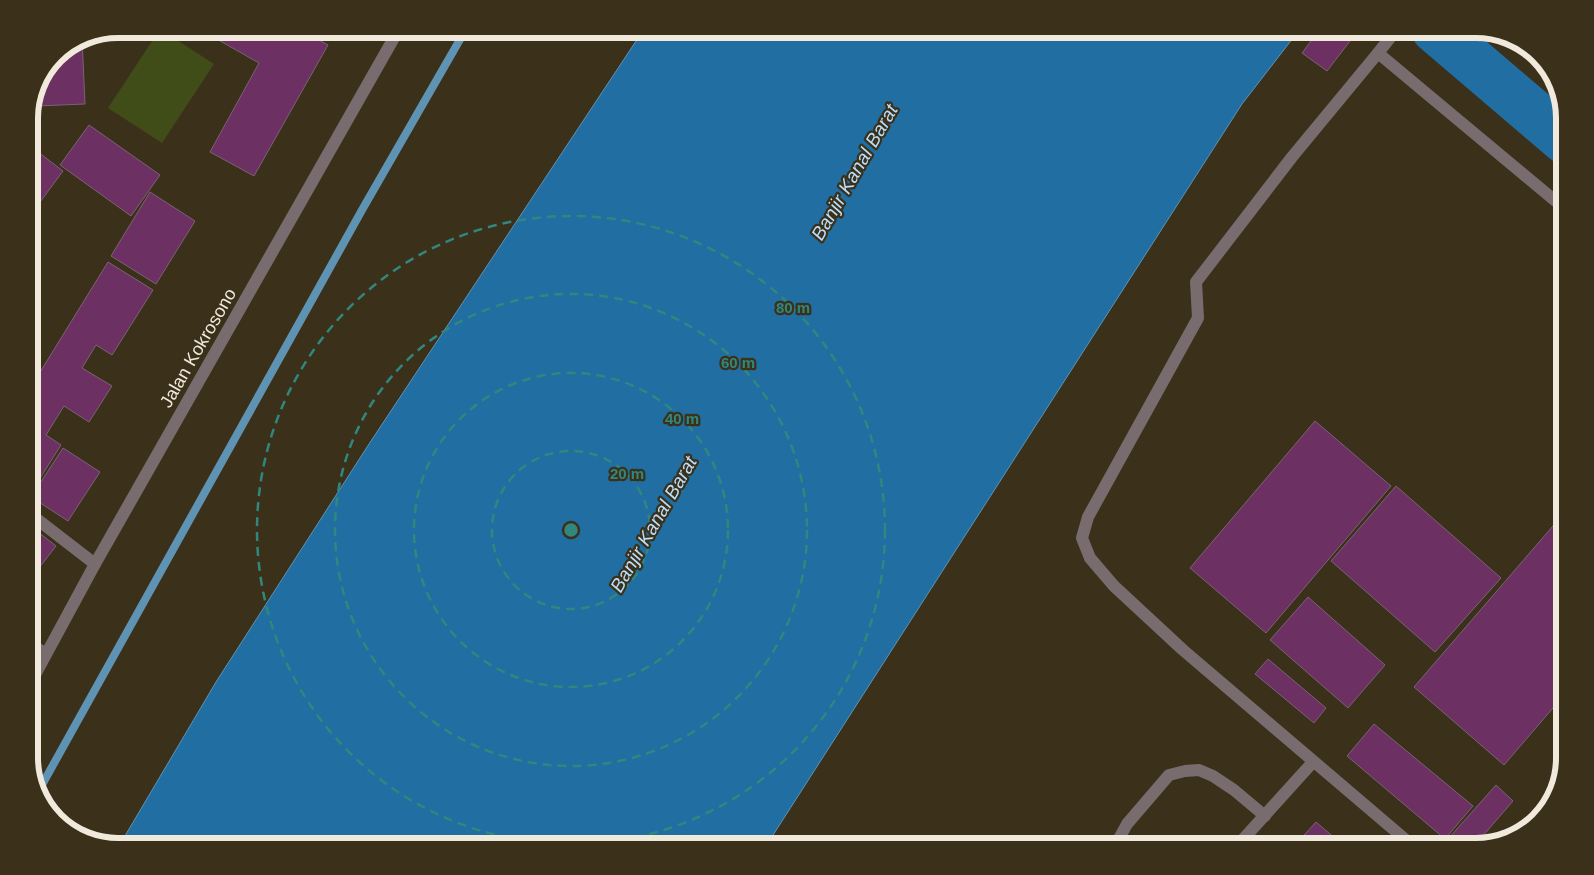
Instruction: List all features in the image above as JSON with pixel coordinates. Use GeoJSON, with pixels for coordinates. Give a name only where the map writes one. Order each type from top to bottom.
{"type":"FeatureCollection","features":[{"type":"Feature","properties":{"kind":"street","name":"Jalan Kokrosono"},"geometry":{"type":"LineString","coordinates":[[38,669],[389,38]]}},
{"type":"Feature","properties":{"kind":"street"},"geometry":{"type":"LineString","coordinates":[[1389,38],[1292,157],[1196,282],[1198,318],[1088,516],[1082,538],[1090,558],[1114,586],[1183,650],[1403,838]]}},
{"type":"Feature","properties":{"kind":"street"},"geometry":{"type":"LineString","coordinates":[[1378,53],[1556,201]]}},
{"type":"Feature","properties":{"kind":"street"},"geometry":{"type":"LineString","coordinates":[[38,520],[95,564]]}},
{"type":"Feature","properties":{"kind":"street"},"geometry":{"type":"LineString","coordinates":[[38,649],[46,654]]}},
{"type":"Feature","properties":{"kind":"street"},"geometry":{"type":"LineString","coordinates":[[1245,838],[1313,762]]}},
{"type":"Feature","properties":{"kind":"street"},"geometry":{"type":"LineString","coordinates":[[1119,838],[1127,824],[1169,775],[1185,771],[1199,770],[1213,776],[1234,790],[1265,816]]}},
{"type":"Feature","properties":{"kind":"green space"},"geometry":{"type":"Polygon","coordinates":[[[154,38],[174,38],[214,64],[162,143],[108,108],[154,38]]]}},
{"type":"Feature","properties":{"kind":"water","name":"Banjir Kanal Barat"},"geometry":{"type":"Polygon","coordinates":[[[638,38],[1293,38],[1242,104],[771,838],[124,838],[216,682],[369,444],[638,38]]]}},
{"type":"Feature","properties":{"kind":"building"},"geometry":{"type":"Polygon","coordinates":[[[215,38],[315,38],[328,45],[254,176],[210,152],[259,63],[215,38]]]}},
{"type":"Feature","properties":{"kind":"building"},"geometry":{"type":"Polygon","coordinates":[[[1313,38],[1352,38],[1327,71],[1302,53],[1313,38]]]}},
{"type":"Feature","properties":{"kind":"building"},"geometry":{"type":"Polygon","coordinates":[[[82,46],[85,104],[39,106],[40,97],[51,73],[61,61],[82,46]]]}},
{"type":"Feature","properties":{"kind":"building"},"geometry":{"type":"Polygon","coordinates":[[[89,125],[160,175],[131,216],[60,165],[89,125]]]}},
{"type":"Feature","properties":{"kind":"building"},"geometry":{"type":"Polygon","coordinates":[[[38,152],[63,171],[38,205],[38,152]]]}},
{"type":"Feature","properties":{"kind":"building"},"geometry":{"type":"Polygon","coordinates":[[[150,192],[195,221],[156,284],[111,256],[150,192]]]}},
{"type":"Feature","properties":{"kind":"building"},"geometry":{"type":"Polygon","coordinates":[[[108,262],[153,290],[112,355],[96,345],[82,368],[112,386],[89,422],[64,406],[46,435],[61,445],[38,481],[38,375],[108,262]]]}},
{"type":"Feature","properties":{"kind":"building"},"geometry":{"type":"Polygon","coordinates":[[[1315,421],[1391,486],[1266,633],[1190,568],[1315,421]]]}},
{"type":"Feature","properties":{"kind":"building"},"geometry":{"type":"Polygon","coordinates":[[[63,448],[100,472],[68,521],[38,502],[38,486],[63,448]]]}},
{"type":"Feature","properties":{"kind":"building"},"geometry":{"type":"Polygon","coordinates":[[[1396,486],[1501,578],[1435,652],[1331,561],[1396,486]]]}},
{"type":"Feature","properties":{"kind":"building"},"geometry":{"type":"Polygon","coordinates":[[[1556,522],[1556,704],[1504,765],[1414,687],[1556,522]]]}},
{"type":"Feature","properties":{"kind":"building"},"geometry":{"type":"Polygon","coordinates":[[[38,532],[56,546],[38,569],[38,532]]]}},
{"type":"Feature","properties":{"kind":"building"},"geometry":{"type":"Polygon","coordinates":[[[1308,597],[1385,665],[1348,708],[1270,640],[1308,597]]]}},
{"type":"Feature","properties":{"kind":"building"},"geometry":{"type":"Polygon","coordinates":[[[1268,659],[1326,708],[1314,723],[1255,674],[1268,659]]]}},
{"type":"Feature","properties":{"kind":"building"},"geometry":{"type":"Polygon","coordinates":[[[1374,724],[1473,806],[1444,838],[1347,756],[1374,724]]]}},
{"type":"Feature","properties":{"kind":"building"},"geometry":{"type":"Polygon","coordinates":[[[1496,785],[1513,801],[1481,838],[1449,838],[1496,785]]]}},
{"type":"Feature","properties":{"kind":"building"},"geometry":{"type":"Polygon","coordinates":[[[1316,822],[1335,838],[1301,838],[1316,822]]]}},
{"type":"Feature","properties":{"kind":"waterway"},"geometry":{"type":"LineString","coordinates":[[42,784],[362,210],[461,38]]}},
{"type":"Feature","properties":{"kind":"waterway"},"geometry":{"type":"LineString","coordinates":[[1446,38],[1556,132]]}}]}
